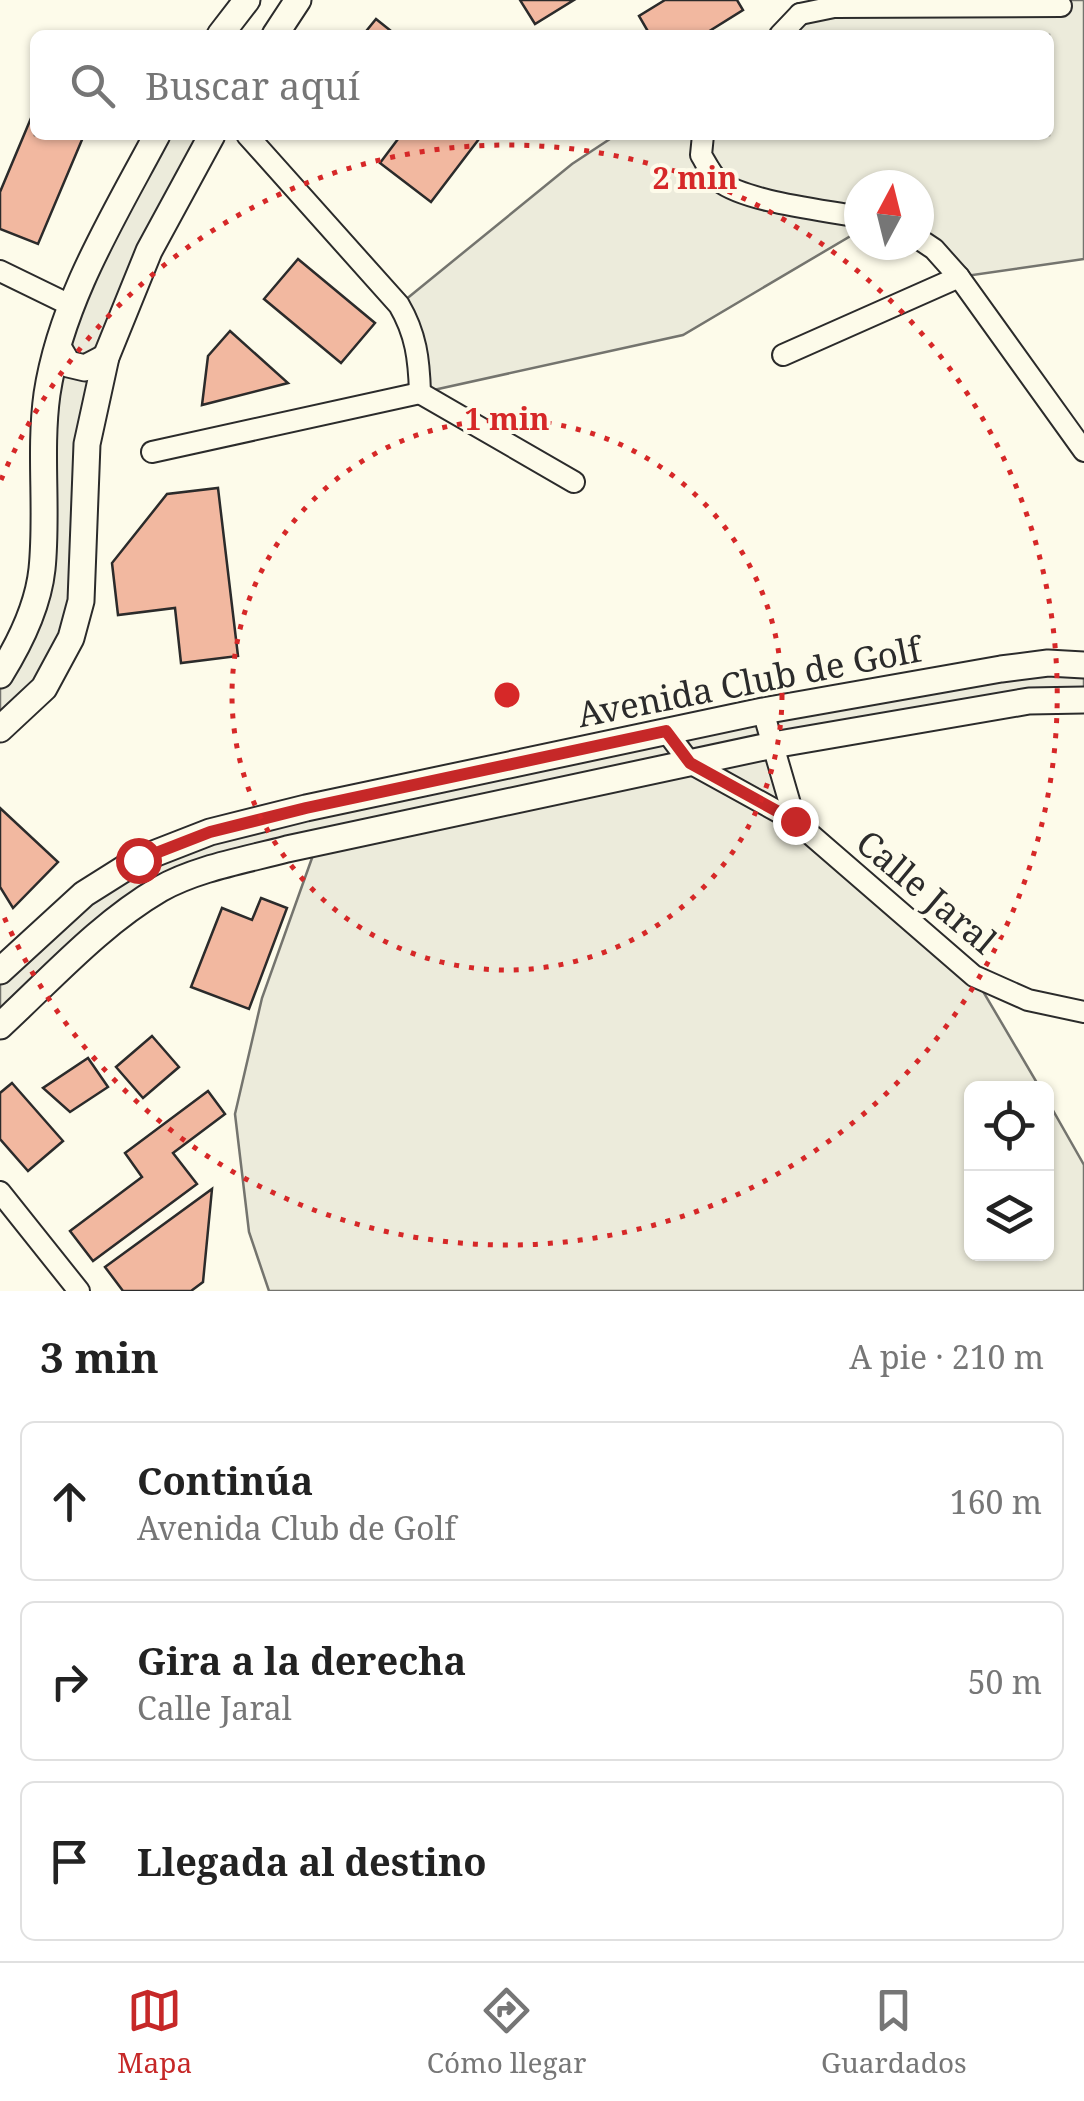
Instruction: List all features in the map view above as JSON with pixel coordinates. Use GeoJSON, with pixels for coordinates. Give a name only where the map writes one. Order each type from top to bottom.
{"type":"FeatureCollection","features":[{"type":"Feature","properties":{"kind":"street"},"geometry":{"type":"LineString","coordinates":[[224,30],[247,0]]}},
{"type":"Feature","properties":{"kind":"street"},"geometry":{"type":"LineString","coordinates":[[277,30],[298,0]]}},
{"type":"Feature","properties":{"kind":"street"},"geometry":{"type":"LineString","coordinates":[[783,30],[796,7],[1061,6]]}},
{"type":"Feature","properties":{"kind":"street"},"geometry":{"type":"LineString","coordinates":[[0,675],[21,639],[42,572],[47,394],[58,347],[106,231],[154,140]]}},
{"type":"Feature","properties":{"kind":"street"},"geometry":{"type":"LineString","coordinates":[[0,728],[44,688],[71,638],[81,601],[87,444],[106,357],[149,251],[209,140]]}},
{"type":"Feature","properties":{"kind":"street"},"geometry":{"type":"LineString","coordinates":[[252,140],[400,304],[414,329],[420,394]]}},
{"type":"Feature","properties":{"kind":"street"},"geometry":{"type":"LineString","coordinates":[[702,140],[701,155],[718,180],[760,197],[844,214]]}},
{"type":"Feature","properties":{"kind":"street"},"geometry":{"type":"LineString","coordinates":[[934,250],[958,277],[1084,452]]}},
{"type":"Feature","properties":{"kind":"street"},"geometry":{"type":"LineString","coordinates":[[0,271],[72,306]]}},
{"type":"Feature","properties":{"kind":"street"},"geometry":{"type":"LineString","coordinates":[[783,355],[958,277]]}},
{"type":"Feature","properties":{"kind":"street"},"geometry":{"type":"LineString","coordinates":[[58,347],[68,364],[85,368],[106,357]]}},
{"type":"Feature","properties":{"kind":"street"},"geometry":{"type":"LineString","coordinates":[[152,452],[420,394],[574,482]]}},
{"type":"Feature","properties":{"kind":"street","name":"Avenida Club de Golf"},"geometry":{"type":"LineString","coordinates":[[0,971],[84,894],[138,860],[210,832],[306,808],[763,712],[1001,669],[1048,663],[1084,665]]}},
{"type":"Feature","properties":{"kind":"street","name":"Avenida Club de Golf"},"geometry":{"type":"LineString","coordinates":[[0,1026],[111,923],[163,888],[287,849],[773,745],[1029,701],[1084,700]]}},
{"type":"Feature","properties":{"kind":"street"},"geometry":{"type":"LineString","coordinates":[[763,712],[795,821]]}},
{"type":"Feature","properties":{"kind":"street","name":"Calle Jaral"},"geometry":{"type":"LineString","coordinates":[[666,731],[690,763],[795,821],[974,976],[1028,1000],[1084,1012]]}},
{"type":"Feature","properties":{"kind":"street"},"geometry":{"type":"LineString","coordinates":[[0,1192],[79,1291]]}},
{"type":"Feature","properties":{"kind":"shaded area"},"geometry":{"type":"Polygon","coordinates":[[[1071,0],[1084,0],[1084,259],[959,277],[934,253],[934,170],[844,170],[844,240],[683,335],[420,393],[399,305],[572,164],[608,140],[1054,140],[1054,30],[776,30],[800,14],[1061,6],[1071,0]]]}},
{"type":"Feature","properties":{"kind":"shaded area"},"geometry":{"type":"Polygon","coordinates":[[[164,140],[210,140],[106,357],[71,638],[0,737],[0,676],[21,639],[58,347],[164,140]]]}},
{"type":"Feature","properties":{"kind":"shaded area"},"geometry":{"type":"Polygon","coordinates":[[[1084,667],[1084,700],[774,745],[795,821],[974,976],[1036,1081],[964,1081],[964,1261],[1054,1261],[1054,1112],[1084,1165],[1084,1291],[269,1291],[249,1232],[235,1114],[262,998],[317,844],[163,888],[0,1026],[0,971],[138,860],[666,731],[1084,667]]]}},
{"type":"Feature","properties":{"kind":"building"},"geometry":{"type":"Polygon","coordinates":[[[520,0],[574,0],[535,24],[520,0]]]}},
{"type":"Feature","properties":{"kind":"building"},"geometry":{"type":"Polygon","coordinates":[[[665,0],[737,0],[743,10],[711,30],[647,30],[639,16],[665,0]]]}},
{"type":"Feature","properties":{"kind":"building"},"geometry":{"type":"Polygon","coordinates":[[[376,19],[390,30],[367,30],[376,19]]]}},
{"type":"Feature","properties":{"kind":"building"},"geometry":{"type":"Polygon","coordinates":[[[30,121],[30,140],[82,140],[38,244],[0,229],[0,192],[30,121]]]}},
{"type":"Feature","properties":{"kind":"building"},"geometry":{"type":"Polygon","coordinates":[[[397,140],[478,140],[431,202],[380,163],[397,140]]]}},
{"type":"Feature","properties":{"kind":"building"},"geometry":{"type":"Polygon","coordinates":[[[298,259],[375,323],[341,363],[264,299],[298,259]]]}},
{"type":"Feature","properties":{"kind":"building"},"geometry":{"type":"Polygon","coordinates":[[[230,331],[288,383],[202,405],[208,356],[230,331]]]}},
{"type":"Feature","properties":{"kind":"building"},"geometry":{"type":"Polygon","coordinates":[[[218,488],[238,656],[181,663],[175,608],[118,615],[112,563],[167,494],[218,488]]]}},
{"type":"Feature","properties":{"kind":"building"},"geometry":{"type":"Polygon","coordinates":[[[0,808],[58,862],[13,908],[0,887],[0,808]]]}},
{"type":"Feature","properties":{"kind":"building"},"geometry":{"type":"Polygon","coordinates":[[[261,898],[287,908],[249,1009],[191,987],[222,908],[252,920],[261,898]]]}},
{"type":"Feature","properties":{"kind":"building"},"geometry":{"type":"Polygon","coordinates":[[[152,1036],[179,1067],[143,1098],[116,1067],[152,1036]]]}},
{"type":"Feature","properties":{"kind":"building"},"geometry":{"type":"Polygon","coordinates":[[[88,1058],[108,1087],[70,1112],[43,1088],[88,1058]]]}},
{"type":"Feature","properties":{"kind":"building"},"geometry":{"type":"Polygon","coordinates":[[[12,1083],[63,1141],[28,1171],[0,1139],[0,1093],[12,1083]]]}},
{"type":"Feature","properties":{"kind":"building"},"geometry":{"type":"Polygon","coordinates":[[[208,1091],[225,1114],[173,1153],[197,1184],[93,1261],[70,1231],[142,1177],[125,1153],[208,1091]]]}},
{"type":"Feature","properties":{"kind":"building"},"geometry":{"type":"Polygon","coordinates":[[[212,1189],[203,1282],[191,1291],[123,1291],[105,1267],[212,1189]]]}},
{"type":"Feature","properties":{"kind":"route"},"geometry":{"type":"LineString","coordinates":[[138,860],[210,832],[306,808],[666,731],[690,763],[795,821]]}}]}
